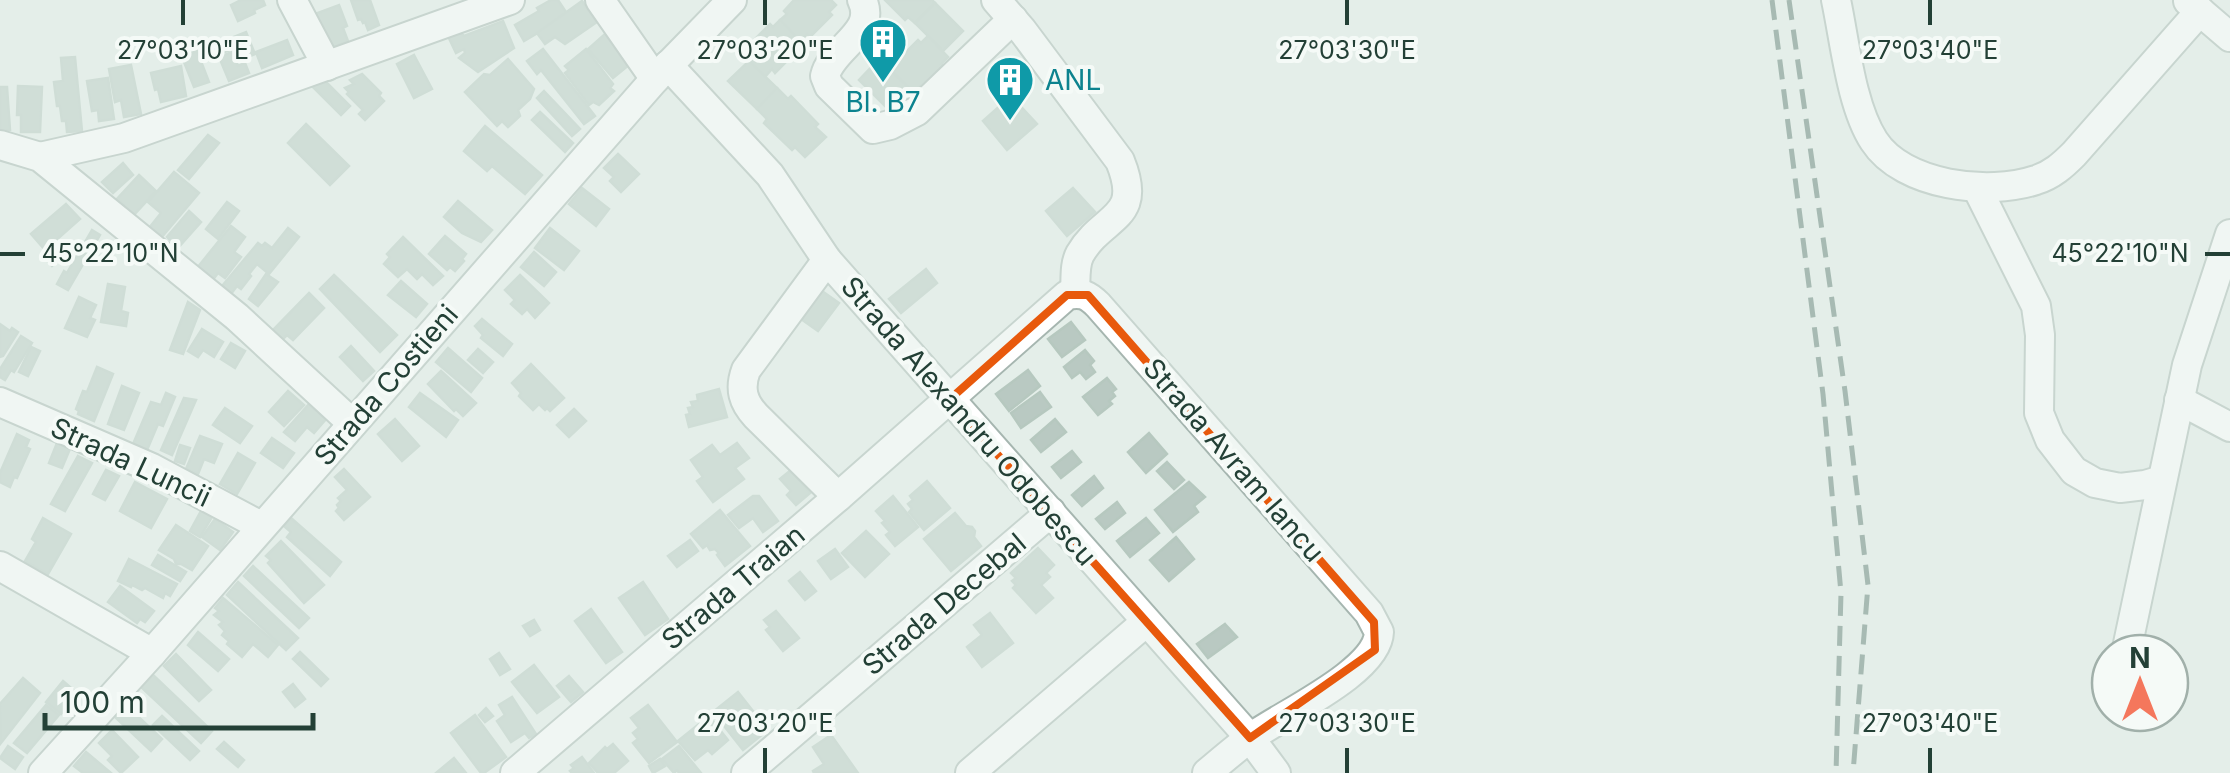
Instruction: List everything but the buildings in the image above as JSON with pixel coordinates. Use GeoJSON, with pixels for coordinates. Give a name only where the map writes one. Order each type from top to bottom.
{"type":"FeatureCollection","features":[{"type":"Feature","properties":{"kind":"street"},"geometry":{"type":"LineString","coordinates":[[292,0],[327,66]]}},
{"type":"Feature","properties":{"kind":"street"},"geometry":{"type":"LineString","coordinates":[[40,158],[124,138],[510,0]]}},
{"type":"Feature","properties":{"kind":"street","name":"Strada Alexandru Odobescu"},"geometry":{"type":"LineString","coordinates":[[600,0],[662,72],[770,175],[827,260],[1250,738],[1276,773]]}},
{"type":"Feature","properties":{"kind":"street","name":"Strada Costieni"},"geometry":{"type":"LineString","coordinates":[[43,773],[662,72],[732,0]]}},
{"type":"Feature","properties":{"kind":"street"},"geometry":{"type":"LineString","coordinates":[[862,0],[866,13],[863,25],[828,65],[825,76],[829,86],[873,129],[917,111],[1004,10],[1120,161],[1128,179],[1128,193],[1120,214],[1078,256],[1075,293],[1068,295],[949,400]]}},
{"type":"Feature","properties":{"kind":"street"},"geometry":{"type":"LineString","coordinates":[[1836,0],[1858,104],[1876,145],[1899,167],[1977,188],[2036,180],[2057,170],[2193,6],[2230,37]]}},
{"type":"Feature","properties":{"kind":"street"},"geometry":{"type":"LineString","coordinates":[[0,145],[40,158],[238,316],[352,423]]}},
{"type":"Feature","properties":{"kind":"street"},"geometry":{"type":"LineString","coordinates":[[1977,188],[2036,306],[2040,335],[2039,414],[2050,440],[2074,470],[2095,483],[2120,488],[2162,480]]}},
{"type":"Feature","properties":{"kind":"street"},"geometry":{"type":"LineString","coordinates":[[2130,633],[2179,400],[2230,234]]}},
{"type":"Feature","properties":{"kind":"street"},"geometry":{"type":"LineString","coordinates":[[827,260],[746,370],[742,391],[756,416],[838,497]]}},
{"type":"Feature","properties":{"kind":"street","name":"Strada Avram Iancu"},"geometry":{"type":"LineString","coordinates":[[1075,293],[1088,296],[1098,305],[1368,613],[1380,632],[1375,650],[1364,663],[1250,738]]}},
{"type":"Feature","properties":{"kind":"street","name":"Strada Traian"},"geometry":{"type":"LineString","coordinates":[[515,773],[949,400]]}},
{"type":"Feature","properties":{"kind":"street"},"geometry":{"type":"LineString","coordinates":[[2179,400],[2230,427]]}},
{"type":"Feature","properties":{"kind":"street","name":"Strada Luncii"},"geometry":{"type":"LineString","coordinates":[[0,402],[152,468],[261,526]]}},
{"type":"Feature","properties":{"kind":"street","name":"Strada Decebal"},"geometry":{"type":"LineString","coordinates":[[746,773],[1051,512]]}},
{"type":"Feature","properties":{"kind":"street"},"geometry":{"type":"LineString","coordinates":[[0,566],[152,652]]}},
{"type":"Feature","properties":{"kind":"street"},"geometry":{"type":"LineString","coordinates":[[970,773],[1146,622]]}},
{"type":"Feature","properties":{"kind":"street"},"geometry":{"type":"LineString","coordinates":[[1207,773],[1250,738]]}},
{"type":"Feature","properties":{"kind":"highlighted area"},"geometry":{"type":"Polygon","coordinates":[[[1067,295],[1088,295],[1374,622],[1375,650],[1250,738],[949,400],[1067,295]]]}},
{"type":"Feature","properties":{"kind":"railway"},"geometry":{"type":"LineString","coordinates":[[1772,0],[1823,394],[1841,593],[1836,773]]}},
{"type":"Feature","properties":{"kind":"railway"},"geometry":{"type":"LineString","coordinates":[[1789,0],[1845,391],[1868,585],[1853,773]]}},
{"type":"Feature","properties":{"kind":"place","name":"Bl. B7"},"geometry":{"type":"Point","coordinates":[883,84]}},
{"type":"Feature","properties":{"kind":"place","name":"ANL"},"geometry":{"type":"Point","coordinates":[1010,122]}}]}
